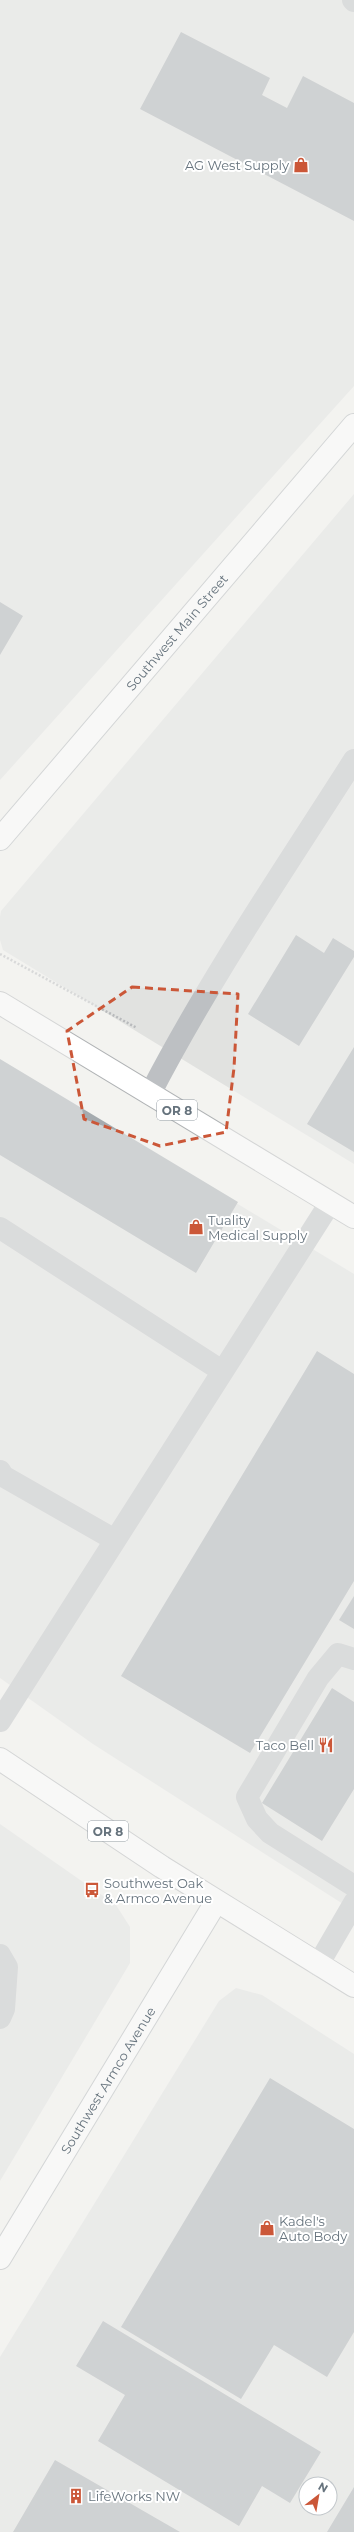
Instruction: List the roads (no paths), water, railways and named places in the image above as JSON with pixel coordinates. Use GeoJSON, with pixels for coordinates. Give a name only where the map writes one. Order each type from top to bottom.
{"type":"FeatureCollection","features":[{"type":"Feature","properties":{"kind":"main road","name":"Southwest Main Street"},"geometry":{"type":"LineString","coordinates":[[0,839],[354,425]]}},
{"type":"Feature","properties":{"kind":"main road","name":"OR 8"},"geometry":{"type":"LineString","coordinates":[[0,1003],[330,1202],[354,1218]]}},
{"type":"Feature","properties":{"kind":"main road","name":"OR 8"},"geometry":{"type":"LineString","coordinates":[[0,1759],[216,1902],[354,1986]]}},
{"type":"Feature","properties":{"kind":"main road","name":"Southwest Armco Avenue"},"geometry":{"type":"LineString","coordinates":[[0,2258],[216,1902]]}},
{"type":"Feature","properties":{"kind":"lane"},"geometry":{"type":"LineString","coordinates":[[150,1094],[176,1045],[217,975],[354,760]]}},
{"type":"Feature","properties":{"kind":"lane"},"geometry":{"type":"LineString","coordinates":[[0,1721],[330,1202]]}},
{"type":"Feature","properties":{"kind":"lane"},"geometry":{"type":"LineString","coordinates":[[0,1228],[222,1371]]}},
{"type":"Feature","properties":{"kind":"lane"},"geometry":{"type":"LineString","coordinates":[[0,1471],[2,1476],[115,1540]]}},
{"type":"Feature","properties":{"kind":"lane"},"geometry":{"type":"LineString","coordinates":[[354,1659],[338,1654],[318,1678],[247,1797],[256,1819],[270,1833],[354,1886]]}},
{"type":"Feature","properties":{"kind":"lane"},"geometry":{"type":"LineString","coordinates":[[318,1965],[354,1903]]}},
{"type":"Feature","properties":{"kind":"lane"},"geometry":{"type":"LineString","coordinates":[[0,1955],[8,1968],[4,2008],[0,2018]]}},
{"type":"Feature","properties":{"kind":"place","name":"AG West Supply"},"geometry":{"type":"Point","coordinates":[301,165]}},
{"type":"Feature","properties":{"kind":"place","name":"Tuality Medical Supply"},"geometry":{"type":"Point","coordinates":[196,1227]}},
{"type":"Feature","properties":{"kind":"place","name":"Taco Bell"},"geometry":{"type":"Point","coordinates":[326,1745]}},
{"type":"Feature","properties":{"kind":"place","name":"Southwest Oak & Armco Avenue"},"geometry":{"type":"Point","coordinates":[92,1890]}},
{"type":"Feature","properties":{"kind":"place","name":"Kadel's Auto Body"},"geometry":{"type":"Point","coordinates":[267,2228]}},
{"type":"Feature","properties":{"kind":"place","name":"LifeWorks NW"},"geometry":{"type":"Point","coordinates":[76,2496]}}]}
